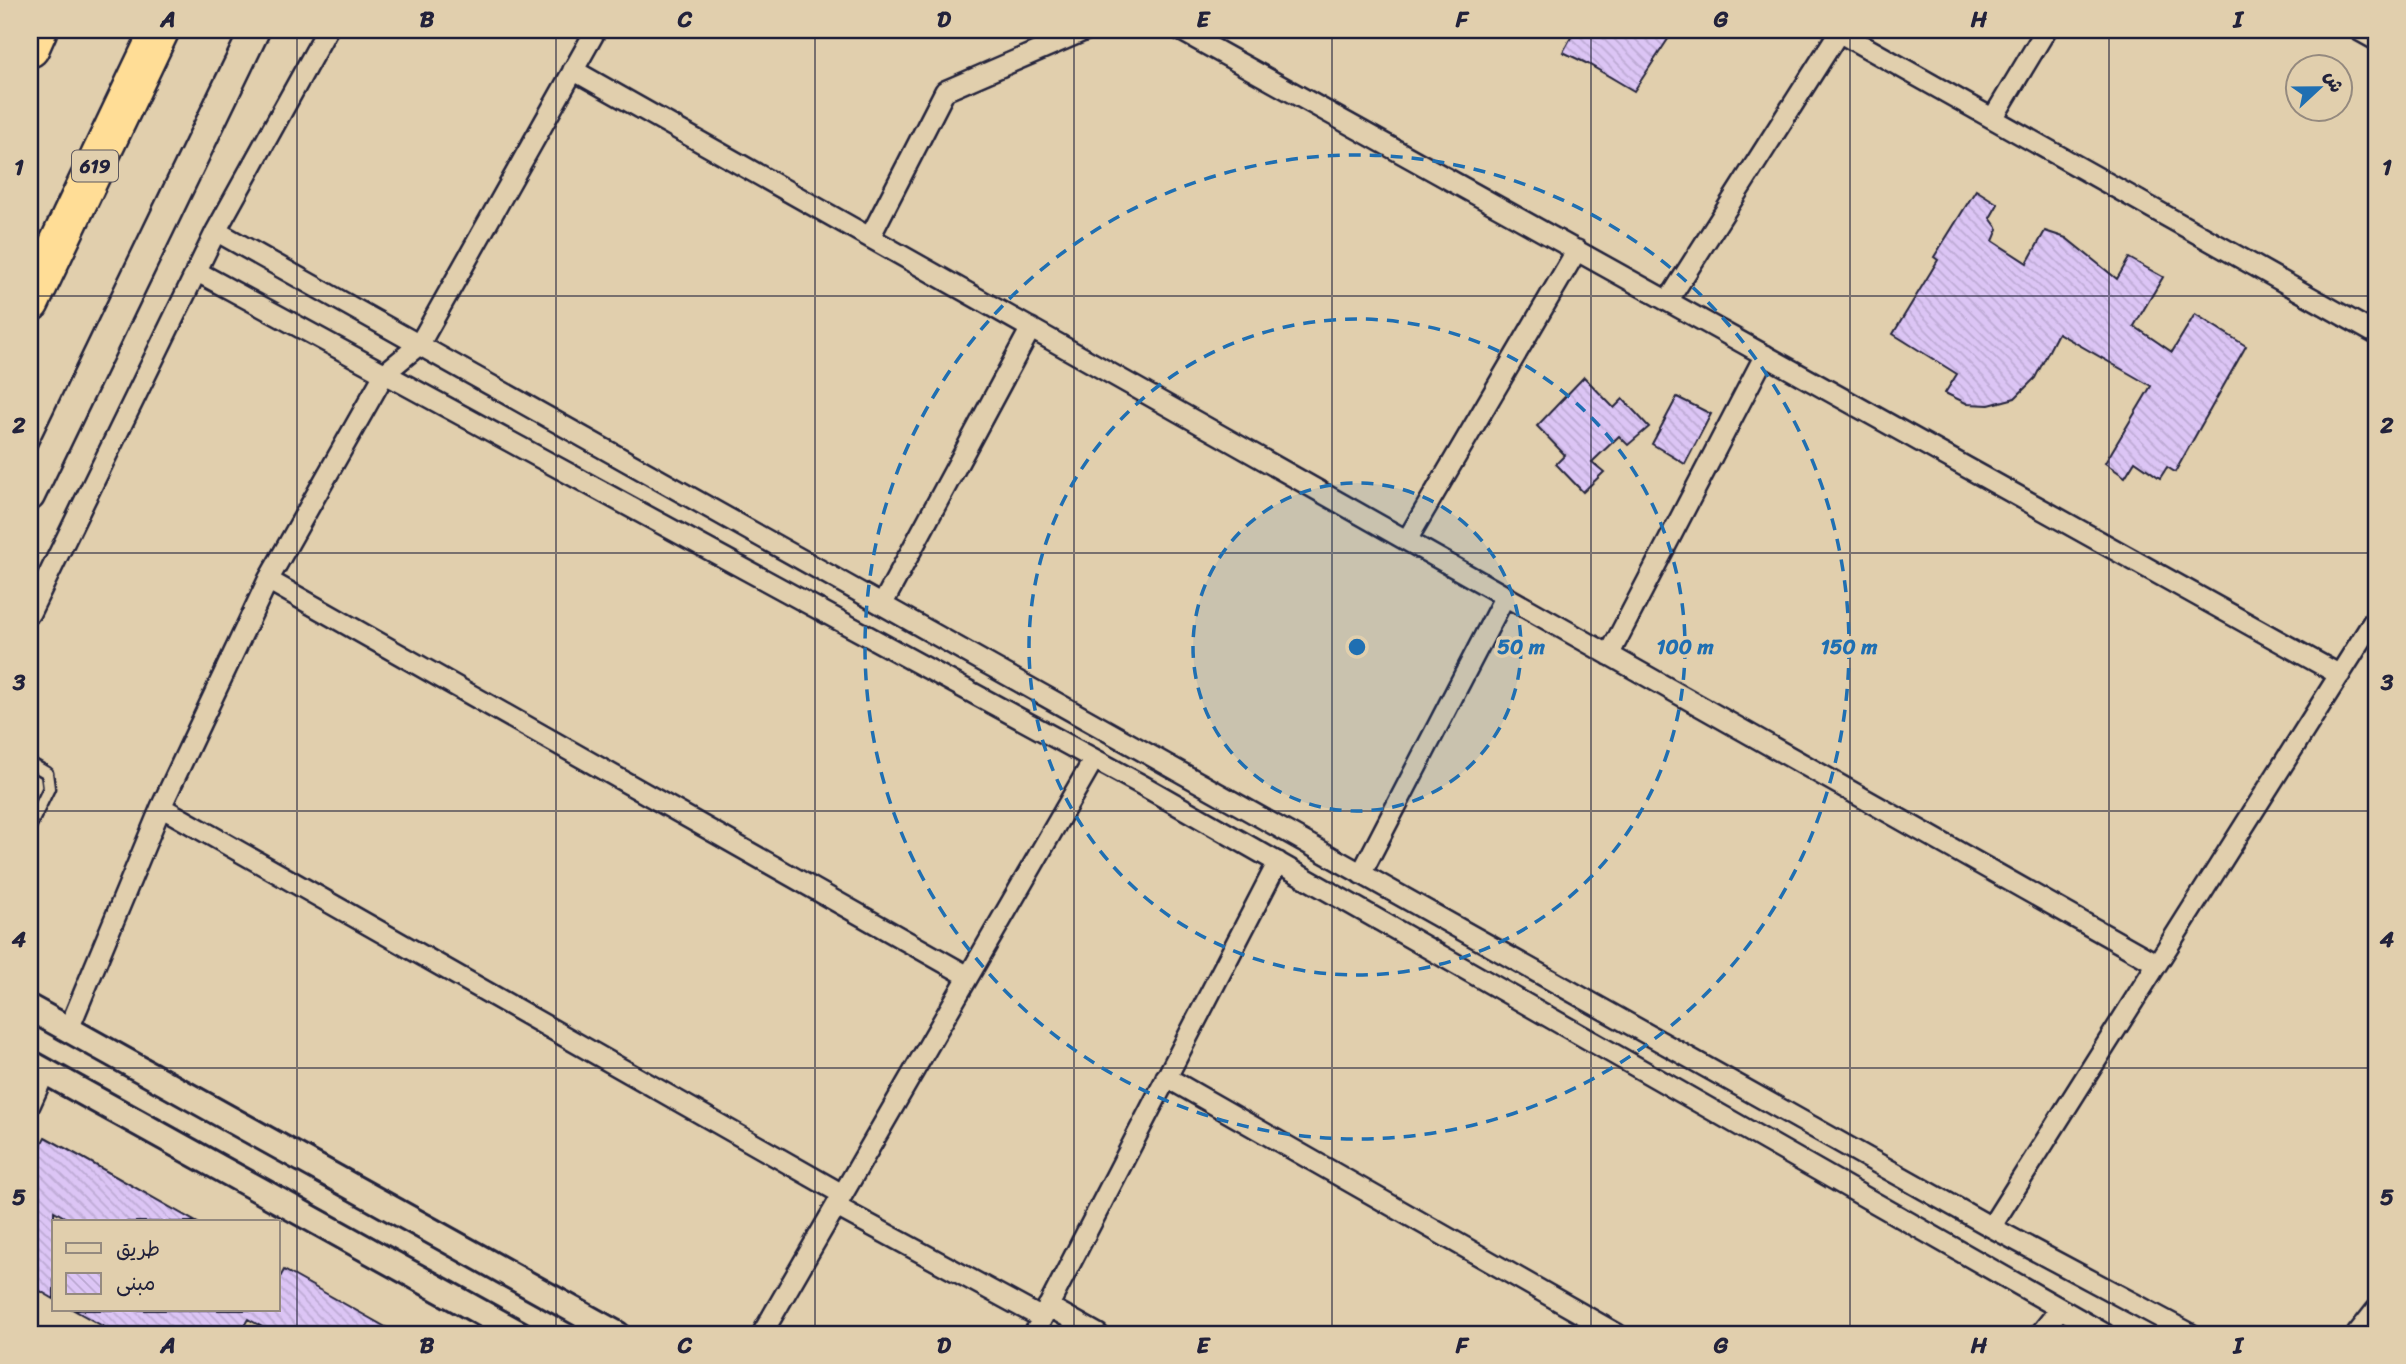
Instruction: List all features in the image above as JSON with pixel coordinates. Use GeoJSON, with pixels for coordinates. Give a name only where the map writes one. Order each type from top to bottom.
{"type":"FeatureCollection","features":[{"type":"Feature","properties":{"kind":"highway"},"geometry":{"type":"LineString","coordinates":[[30,48],[38,30]]}},
{"type":"Feature","properties":{"kind":"highway","name":"619"},"geometry":{"type":"LineString","coordinates":[[30,303],[160,30]]}},
{"type":"Feature","properties":{"kind":"main road"},"geometry":{"type":"LineString","coordinates":[[30,496],[256,30]]}},
{"type":"Feature","properties":{"kind":"street"},"geometry":{"type":"LineString","coordinates":[[30,613],[196,271],[327,30]]}},
{"type":"Feature","properties":{"kind":"street"},"geometry":{"type":"LineString","coordinates":[[68,1031],[161,807],[268,580],[385,373],[419,345],[596,30]]}},
{"type":"Feature","properties":{"kind":"street"},"geometry":{"type":"LineString","coordinates":[[870,237],[945,91],[1086,30]]}},
{"type":"Feature","properties":{"kind":"street"},"geometry":{"type":"LineString","coordinates":[[1180,30],[2340,675]]}},
{"type":"Feature","properties":{"kind":"street"},"geometry":{"type":"LineString","coordinates":[[1993,118],[2046,30]]}},
{"type":"Feature","properties":{"kind":"street"},"geometry":{"type":"LineString","coordinates":[[2358,30],[2376,40]]}},
{"type":"Feature","properties":{"kind":"street"},"geometry":{"type":"LineString","coordinates":[[1668,301],[1837,31],[2376,334]]}},
{"type":"Feature","properties":{"kind":"street"},"geometry":{"type":"LineString","coordinates":[[573,70],[2157,964]]}},
{"type":"Feature","properties":{"kind":"street"},"geometry":{"type":"LineString","coordinates":[[216,232],[1992,1227],[2191,1334]]}},
{"type":"Feature","properties":{"kind":"street"},"geometry":{"type":"LineString","coordinates":[[1407,540],[1577,250]]}},
{"type":"Feature","properties":{"kind":"street"},"geometry":{"type":"LineString","coordinates":[[196,271],[1094,759],[2105,1334]]}},
{"type":"Feature","properties":{"kind":"street"},"geometry":{"type":"LineString","coordinates":[[882,605],[1031,328]]}},
{"type":"Feature","properties":{"kind":"street"},"geometry":{"type":"LineString","coordinates":[[1609,655],[1765,355]]}},
{"type":"Feature","properties":{"kind":"street"},"geometry":{"type":"LineString","coordinates":[[268,580],[968,976]]}},
{"type":"Feature","properties":{"kind":"street"},"geometry":{"type":"LineString","coordinates":[[1361,874],[1505,596]]}},
{"type":"Feature","properties":{"kind":"street"},"geometry":{"type":"LineString","coordinates":[[1992,1227],[2376,617]]}},
{"type":"Feature","properties":{"kind":"street"},"geometry":{"type":"LineString","coordinates":[[762,1334],[1094,759]]}},
{"type":"Feature","properties":{"kind":"street"},"geometry":{"type":"LineString","coordinates":[[161,807],[1041,1320],[1098,1334]]}},
{"type":"Feature","properties":{"kind":"street"},"geometry":{"type":"LineString","coordinates":[[1041,1320],[1278,862]]}},
{"type":"Feature","properties":{"kind":"street"},"geometry":{"type":"LineString","coordinates":[[30,1008],[617,1334]]}},
{"type":"Feature","properties":{"kind":"street"},"geometry":{"type":"LineString","coordinates":[[30,1105],[37,1068],[520,1334]]}},
{"type":"Feature","properties":{"kind":"street"},"geometry":{"type":"LineString","coordinates":[[1166,1077],[1616,1334]]}},
{"type":"Feature","properties":{"kind":"street"},"geometry":{"type":"LineString","coordinates":[[2040,1334],[2060,1309]]}},
{"type":"Feature","properties":{"kind":"street"},"geometry":{"type":"LineString","coordinates":[[2357,1334],[2376,1310]]}},
{"type":"Feature","properties":{"kind":"lane"},"geometry":{"type":"LineString","coordinates":[[30,763],[47,773],[50,788],[30,826]]}},
{"type":"Feature","properties":{"kind":"building"},"geometry":{"type":"Polygon","coordinates":[[[1575,30],[1674,30],[1634,91],[1563,52],[1575,30]]]}},
{"type":"Feature","properties":{"kind":"building"},"geometry":{"type":"Polygon","coordinates":[[[1976,190],[1998,204],[1990,218],[1998,229],[1993,241],[2027,263],[2045,231],[2066,238],[2117,279],[2129,258],[2163,277],[2134,326],[2172,352],[2195,314],[2246,346],[2175,472],[2167,467],[2160,478],[2135,461],[2125,477],[2105,463],[2151,386],[2058,333],[2035,378],[2015,398],[1989,405],[1968,404],[1945,393],[1957,374],[1893,334],[1938,260],[1934,257],[1976,190]]]}},
{"type":"Feature","properties":{"kind":"building"},"geometry":{"type":"Polygon","coordinates":[[[1584,377],[1614,408],[1623,399],[1649,427],[1628,445],[1619,436],[1592,462],[1604,472],[1583,492],[1556,464],[1565,455],[1537,426],[1584,377]]]}},
{"type":"Feature","properties":{"kind":"building"},"geometry":{"type":"Polygon","coordinates":[[[1677,397],[1711,414],[1685,464],[1652,444],[1677,397]]]}},
{"type":"Feature","properties":{"kind":"building"},"geometry":{"type":"Polygon","coordinates":[[[45,1137],[192,1220],[70,1220],[54,1211],[52,1298],[30,1285],[30,1165],[45,1137]]]}},
{"type":"Feature","properties":{"kind":"building"},"geometry":{"type":"Polygon","coordinates":[[[284,1270],[398,1334],[275,1334],[248,1319],[239,1334],[117,1334],[78,1312],[280,1312],[280,1277],[284,1270]]]}}]}
